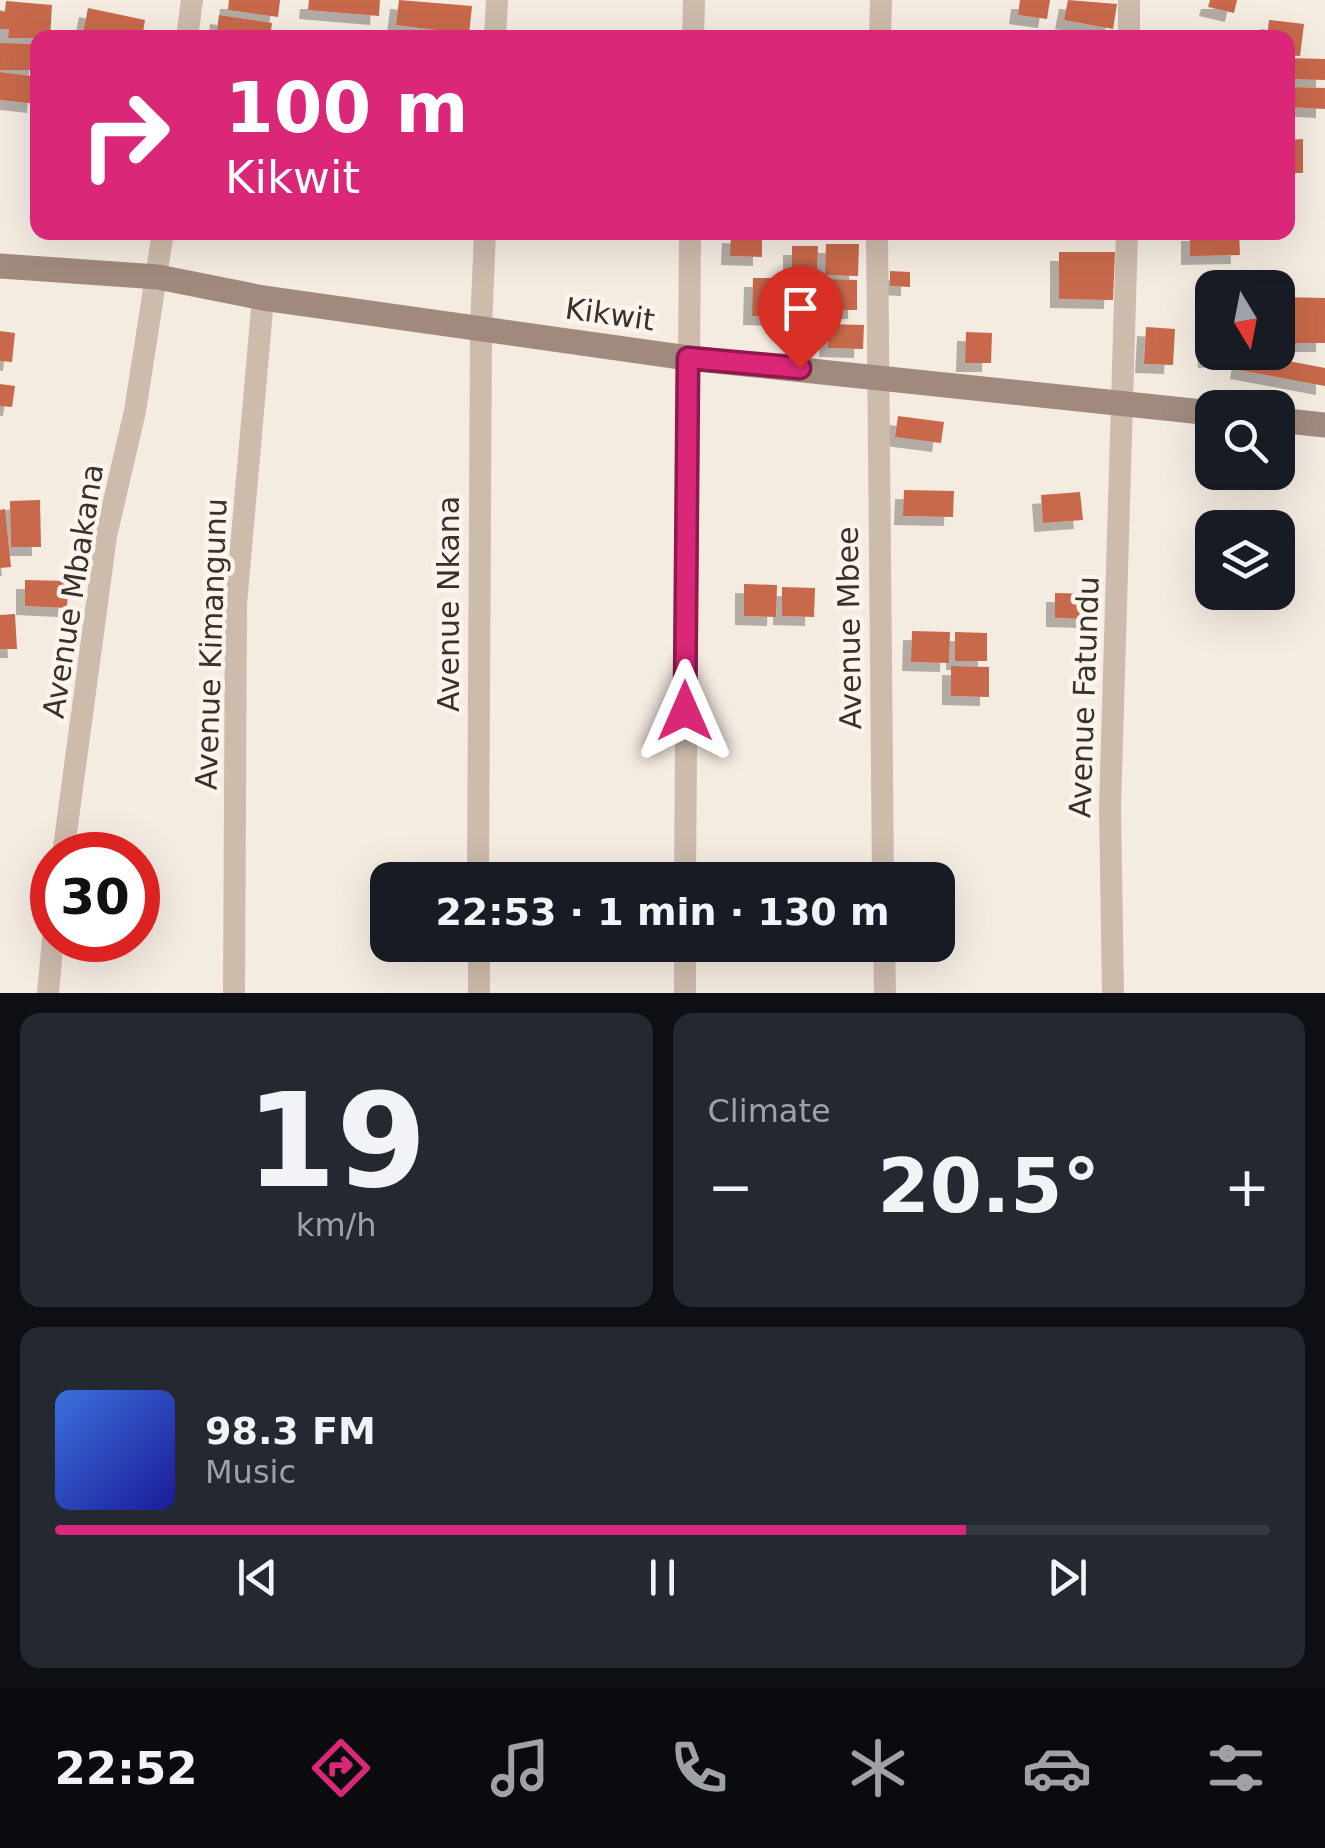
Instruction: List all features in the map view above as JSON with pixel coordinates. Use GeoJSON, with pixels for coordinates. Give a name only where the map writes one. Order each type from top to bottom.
{"type":"FeatureCollection","features":[{"type":"Feature","properties":{"kind":"main road","name":"Kikwit"},"geometry":{"type":"LineString","coordinates":[[0,266],[158,277],[263,298],[688,358],[1195,411]]}},
{"type":"Feature","properties":{"kind":"main road"},"geometry":{"type":"LineString","coordinates":[[1295,422],[1325,425]]}},
{"type":"Feature","properties":{"kind":"street"},"geometry":{"type":"LineString","coordinates":[[188,30],[192,0]]}},
{"type":"Feature","properties":{"kind":"street"},"geometry":{"type":"LineString","coordinates":[[495,30],[496,0]]}},
{"type":"Feature","properties":{"kind":"street"},"geometry":{"type":"LineString","coordinates":[[693,30],[694,0]]}},
{"type":"Feature","properties":{"kind":"street"},"geometry":{"type":"LineString","coordinates":[[880,30],[881,0]]}},
{"type":"Feature","properties":{"kind":"street"},"geometry":{"type":"LineString","coordinates":[[1128,0],[1129,30]]}},
{"type":"Feature","properties":{"kind":"street","name":"Avenue Mbakana"},"geometry":{"type":"LineString","coordinates":[[65,832],[106,536],[135,411],[162,240]]}},
{"type":"Feature","properties":{"kind":"street","name":"Avenue Nkana"},"geometry":{"type":"LineString","coordinates":[[478,862],[485,240]]}},
{"type":"Feature","properties":{"kind":"street"},"geometry":{"type":"LineString","coordinates":[[684,862],[690,240]]}},
{"type":"Feature","properties":{"kind":"street","name":"Avenue Mbee"},"geometry":{"type":"LineString","coordinates":[[878,240],[883,862]]}},
{"type":"Feature","properties":{"kind":"street","name":"Avenue Fatundu"},"geometry":{"type":"LineString","coordinates":[[1113,993],[1110,808],[1128,240]]}},
{"type":"Feature","properties":{"kind":"street","name":"Avenue Kimangunu"},"geometry":{"type":"LineString","coordinates":[[234,993],[236,604],[263,298]]}},
{"type":"Feature","properties":{"kind":"street"},"geometry":{"type":"LineString","coordinates":[[48,993],[51,962]]}},
{"type":"Feature","properties":{"kind":"street"},"geometry":{"type":"LineString","coordinates":[[478,962],[479,993]]}},
{"type":"Feature","properties":{"kind":"street"},"geometry":{"type":"LineString","coordinates":[[685,962],[685,993]]}},
{"type":"Feature","properties":{"kind":"street"},"geometry":{"type":"LineString","coordinates":[[884,962],[884,993]]}},
{"type":"Feature","properties":{"kind":"building"},"geometry":{"type":"Polygon","coordinates":[[[229,0],[280,0],[278,17],[228,10],[229,0]]]}},
{"type":"Feature","properties":{"kind":"building"},"geometry":{"type":"Polygon","coordinates":[[[309,0],[380,0],[379,16],[308,10],[309,0]]]}},
{"type":"Feature","properties":{"kind":"building"},"geometry":{"type":"Polygon","coordinates":[[[399,0],[472,6],[469,30],[396,25],[399,0]]]}},
{"type":"Feature","properties":{"kind":"building"},"geometry":{"type":"Polygon","coordinates":[[[1020,0],[1050,0],[1047,19],[1018,15],[1020,0]]]}},
{"type":"Feature","properties":{"kind":"building"},"geometry":{"type":"Polygon","coordinates":[[[1068,0],[1117,4],[1113,29],[1064,20],[1068,0]]]}},
{"type":"Feature","properties":{"kind":"building"},"geometry":{"type":"Polygon","coordinates":[[[1210,0],[1237,0],[1234,13],[1208,7],[1210,0]]]}},
{"type":"Feature","properties":{"kind":"building"},"geometry":{"type":"Polygon","coordinates":[[[6,1],[52,5],[50,30],[30,30],[30,38],[8,38],[9,29],[0,29],[0,11],[5,12],[6,1]]]}},
{"type":"Feature","properties":{"kind":"building"},"geometry":{"type":"Polygon","coordinates":[[[88,8],[145,20],[143,30],[84,30],[88,8]]]}},
{"type":"Feature","properties":{"kind":"building"},"geometry":{"type":"Polygon","coordinates":[[[219,15],[272,23],[271,30],[217,30],[219,15]]]}},
{"type":"Feature","properties":{"kind":"building"},"geometry":{"type":"Polygon","coordinates":[[[1269,20],[1304,24],[1300,56],[1295,56],[1295,30],[1268,30],[1269,20]]]}},
{"type":"Feature","properties":{"kind":"building"},"geometry":{"type":"Polygon","coordinates":[[[0,43],[30,44],[30,70],[0,70],[0,43]]]}},
{"type":"Feature","properties":{"kind":"building"},"geometry":{"type":"Polygon","coordinates":[[[1295,58],[1325,59],[1325,80],[1295,79],[1295,58]]]}},
{"type":"Feature","properties":{"kind":"building"},"geometry":{"type":"Polygon","coordinates":[[[0,72],[30,76],[30,103],[0,100],[0,72]]]}},
{"type":"Feature","properties":{"kind":"building"},"geometry":{"type":"Polygon","coordinates":[[[1295,87],[1325,88],[1325,109],[1295,107],[1295,87]]]}},
{"type":"Feature","properties":{"kind":"building"},"geometry":{"type":"Polygon","coordinates":[[[1303,139],[1303,173],[1295,173],[1295,140],[1303,139]]]}},
{"type":"Feature","properties":{"kind":"building"},"geometry":{"type":"Polygon","coordinates":[[[731,240],[762,240],[762,257],[730,256],[731,240]]]}},
{"type":"Feature","properties":{"kind":"building"},"geometry":{"type":"Polygon","coordinates":[[[1190,240],[1239,240],[1240,255],[1190,256],[1190,240]]]}},
{"type":"Feature","properties":{"kind":"building"},"geometry":{"type":"Polygon","coordinates":[[[826,244],[859,244],[858,276],[825,275],[826,244]]]}},
{"type":"Feature","properties":{"kind":"building"},"geometry":{"type":"Polygon","coordinates":[[[792,246],[818,246],[817,273],[792,273],[792,246]]]}},
{"type":"Feature","properties":{"kind":"building"},"geometry":{"type":"Polygon","coordinates":[[[1059,252],[1115,252],[1113,300],[1059,299],[1059,252]]]}},
{"type":"Feature","properties":{"kind":"building"},"geometry":{"type":"Polygon","coordinates":[[[890,271],[910,272],[910,287],[890,286],[890,271]]]}},
{"type":"Feature","properties":{"kind":"building"},"geometry":{"type":"Polygon","coordinates":[[[753,278],[780,278],[779,317],[752,316],[753,278]]]}},
{"type":"Feature","properties":{"kind":"building"},"geometry":{"type":"Polygon","coordinates":[[[825,279],[857,280],[857,310],[824,310],[825,279]]]}},
{"type":"Feature","properties":{"kind":"building"},"geometry":{"type":"Polygon","coordinates":[[[1295,297],[1325,298],[1325,343],[1295,343],[1295,297]]]}},
{"type":"Feature","properties":{"kind":"building"},"geometry":{"type":"Polygon","coordinates":[[[829,324],[864,325],[863,349],[828,348],[829,324]]]}},
{"type":"Feature","properties":{"kind":"building"},"geometry":{"type":"Polygon","coordinates":[[[1146,327],[1175,329],[1173,365],[1144,364],[1146,327]]]}},
{"type":"Feature","properties":{"kind":"building"},"geometry":{"type":"Polygon","coordinates":[[[0,331],[15,333],[12,362],[0,361],[0,331]]]}},
{"type":"Feature","properties":{"kind":"building"},"geometry":{"type":"Polygon","coordinates":[[[966,332],[992,333],[991,363],[965,363],[966,332]]]}},
{"type":"Feature","properties":{"kind":"building"},"geometry":{"type":"Polygon","coordinates":[[[1295,362],[1325,368],[1325,386],[1239,370],[1295,370],[1295,362]]]}},
{"type":"Feature","properties":{"kind":"building"},"geometry":{"type":"Polygon","coordinates":[[[0,384],[15,386],[12,407],[0,406],[0,384]]]}},
{"type":"Feature","properties":{"kind":"building"},"geometry":{"type":"Polygon","coordinates":[[[898,416],[944,422],[941,443],[895,437],[898,416]]]}},
{"type":"Feature","properties":{"kind":"building"},"geometry":{"type":"Polygon","coordinates":[[[904,490],[954,491],[953,517],[903,516],[904,490]]]}},
{"type":"Feature","properties":{"kind":"building"},"geometry":{"type":"Polygon","coordinates":[[[1080,492],[1083,520],[1043,523],[1041,495],[1080,492]]]}},
{"type":"Feature","properties":{"kind":"building"},"geometry":{"type":"Polygon","coordinates":[[[40,500],[41,547],[11,547],[10,501],[40,500]]]}},
{"type":"Feature","properties":{"kind":"building"},"geometry":{"type":"Polygon","coordinates":[[[5,509],[11,567],[0,568],[0,510],[5,509]]]}},
{"type":"Feature","properties":{"kind":"building"},"geometry":{"type":"Polygon","coordinates":[[[25,580],[68,581],[67,608],[25,606],[25,580]]]}},
{"type":"Feature","properties":{"kind":"building"},"geometry":{"type":"Polygon","coordinates":[[[744,584],[777,585],[776,617],[744,616],[744,584]]]}},
{"type":"Feature","properties":{"kind":"building"},"geometry":{"type":"Polygon","coordinates":[[[782,587],[815,588],[814,617],[782,616],[782,587]]]}},
{"type":"Feature","properties":{"kind":"building"},"geometry":{"type":"Polygon","coordinates":[[[1055,593],[1092,594],[1091,619],[1055,618],[1055,593]]]}},
{"type":"Feature","properties":{"kind":"building"},"geometry":{"type":"Polygon","coordinates":[[[15,614],[17,649],[0,649],[0,615],[15,614]]]}},
{"type":"Feature","properties":{"kind":"building"},"geometry":{"type":"Polygon","coordinates":[[[912,631],[950,632],[949,663],[911,662],[912,631]]]}},
{"type":"Feature","properties":{"kind":"building"},"geometry":{"type":"Polygon","coordinates":[[[955,632],[987,633],[987,661],[955,661],[955,632]]]}},
{"type":"Feature","properties":{"kind":"building"},"geometry":{"type":"Polygon","coordinates":[[[951,666],[989,667],[989,697],[951,696],[951,666]]]}},
{"type":"Feature","properties":{"kind":"route"},"geometry":{"type":"LineString","coordinates":[[685,711],[688,358],[800,368]]}}]}
